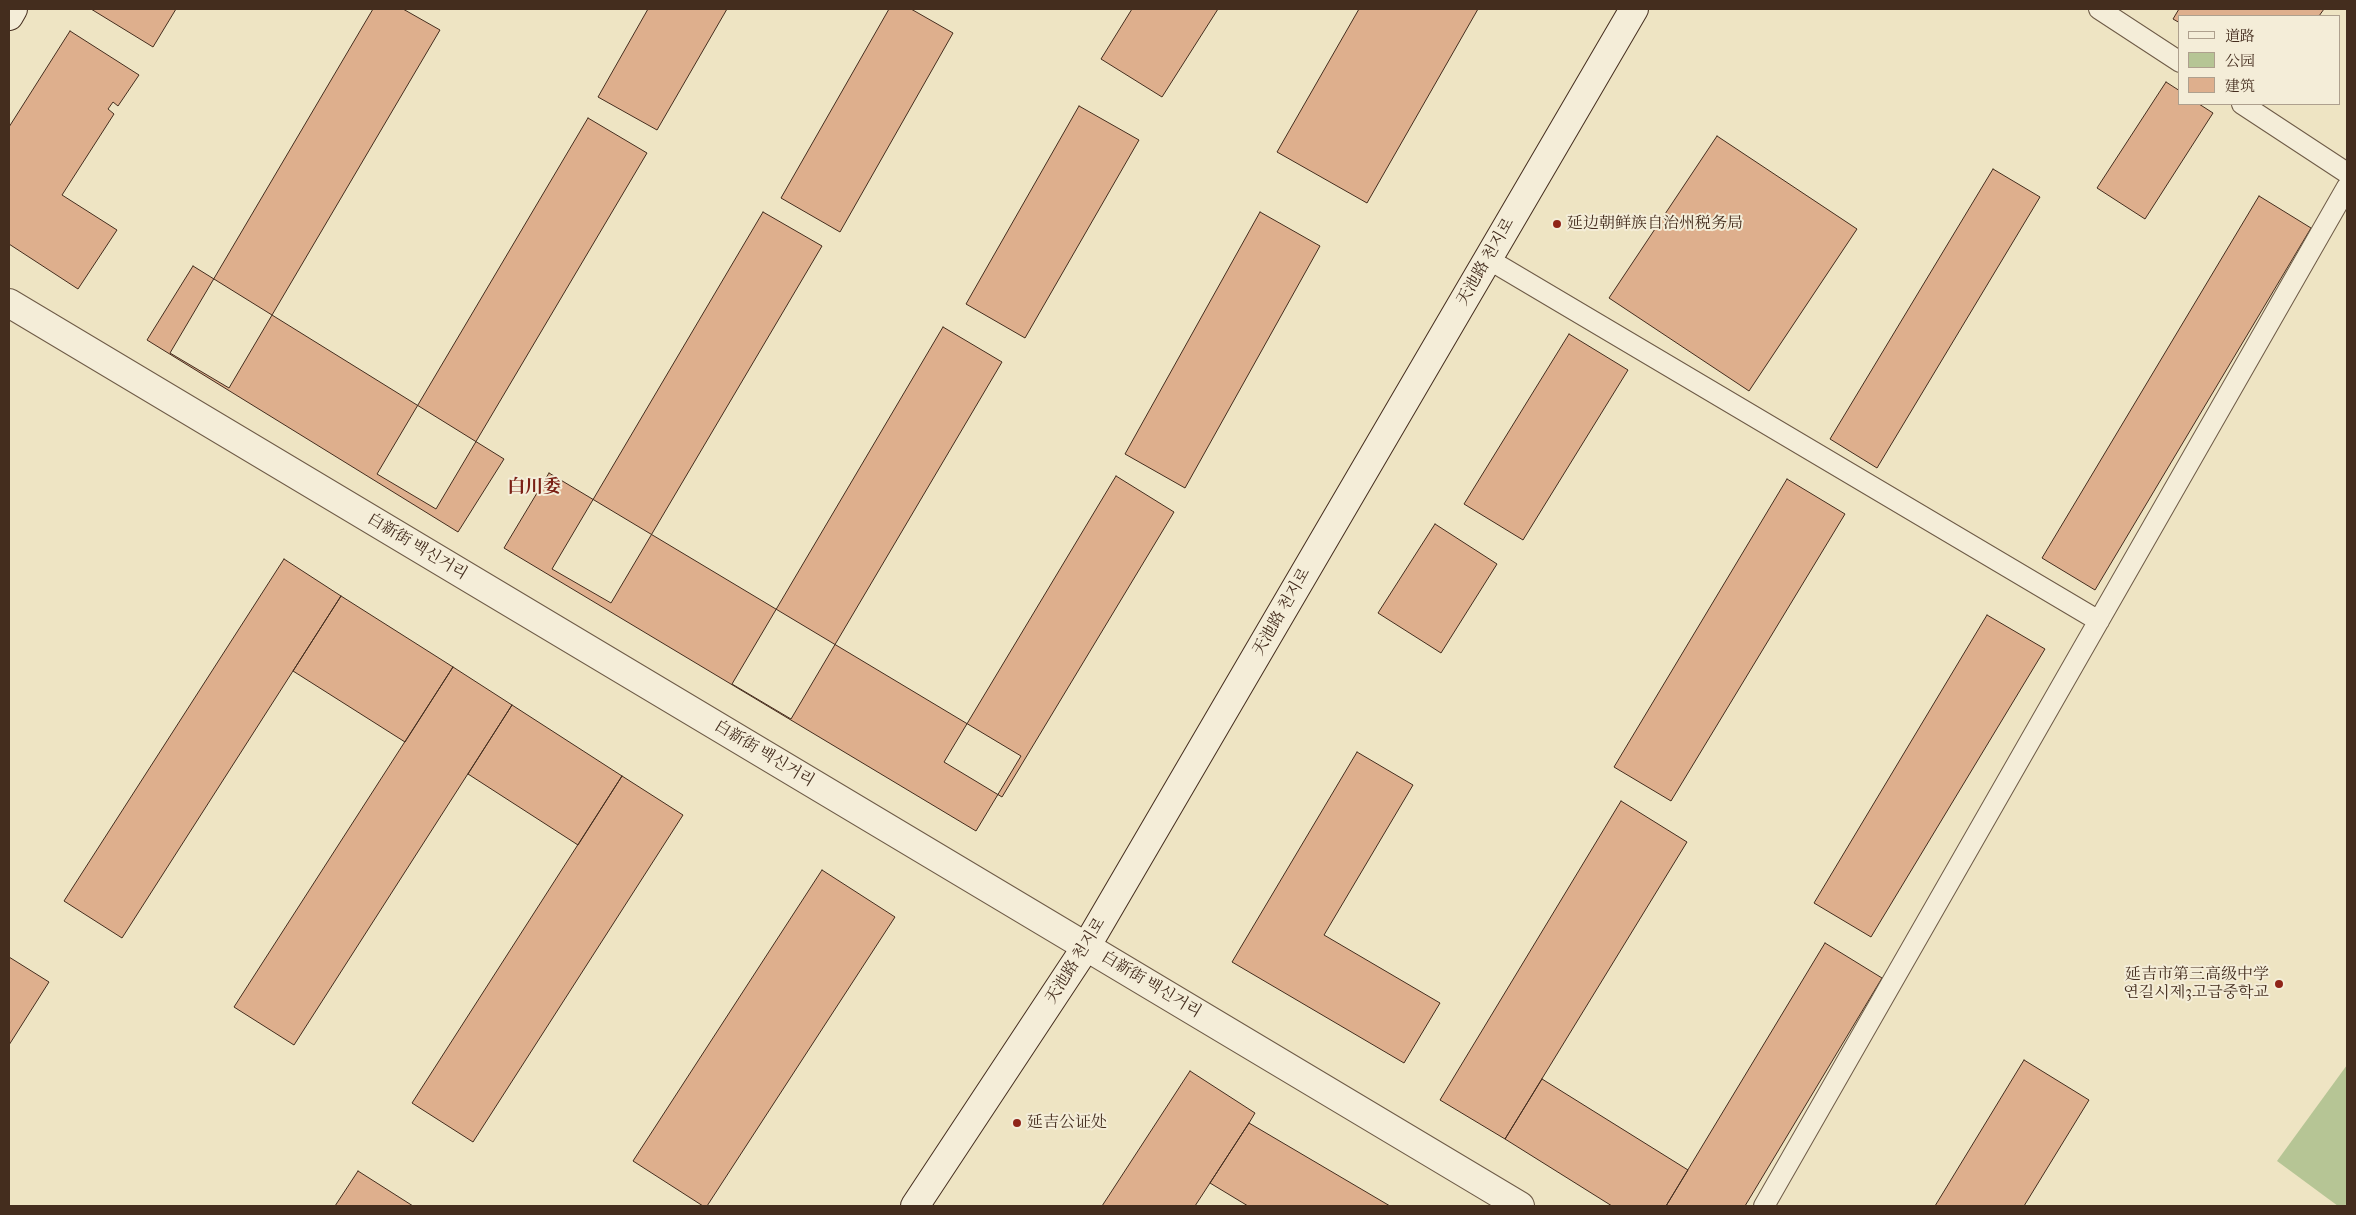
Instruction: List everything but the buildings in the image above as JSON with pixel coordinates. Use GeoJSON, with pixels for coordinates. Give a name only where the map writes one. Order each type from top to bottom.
{"type":"FeatureCollection","features":[{"type":"Feature","properties":{"kind":"street"},"geometry":{"type":"LineString","coordinates":[[9,16],[13,9]]}},
{"type":"Feature","properties":{"kind":"street","name":"天池路 천지로"},"geometry":{"type":"LineString","coordinates":[[915,1206],[1086,947],[1634,9]]}},
{"type":"Feature","properties":{"kind":"street","name":"白新街 백신거리"},"geometry":{"type":"LineString","coordinates":[[9,303],[1520,1206]]}},
{"type":"Feature","properties":{"kind":"lane"},"geometry":{"type":"LineString","coordinates":[[2099,9],[2178,61]]}},
{"type":"Feature","properties":{"kind":"lane"},"geometry":{"type":"LineString","coordinates":[[2244,105],[2347,173]]}},
{"type":"Feature","properties":{"kind":"lane"},"geometry":{"type":"LineString","coordinates":[[1764,1206],[2347,186]]}},
{"type":"Feature","properties":{"kind":"lane"},"geometry":{"type":"LineString","coordinates":[[1488,259],[2098,621]]}},
{"type":"Feature","properties":{"kind":"green space"},"geometry":{"type":"Polygon","coordinates":[[[2347,1065],[2347,1206],[2338,1206],[2277,1161],[2347,1065]]]}},
{"type":"Feature","properties":{"kind":"place","name":"延边朝鲜族自治州税务局"},"geometry":{"type":"Point","coordinates":[1557,224]}},
{"type":"Feature","properties":{"kind":"place","name":"延吉市第三高级中学 연길시제3고급중학교"},"geometry":{"type":"Point","coordinates":[2279,984]}},
{"type":"Feature","properties":{"kind":"place","name":"延吉公证处"},"geometry":{"type":"Point","coordinates":[1017,1123]}},
{"type":"Feature","properties":{"kind":"district","name":"白川委"},"geometry":{"type":"Point","coordinates":[534,488]}}]}
